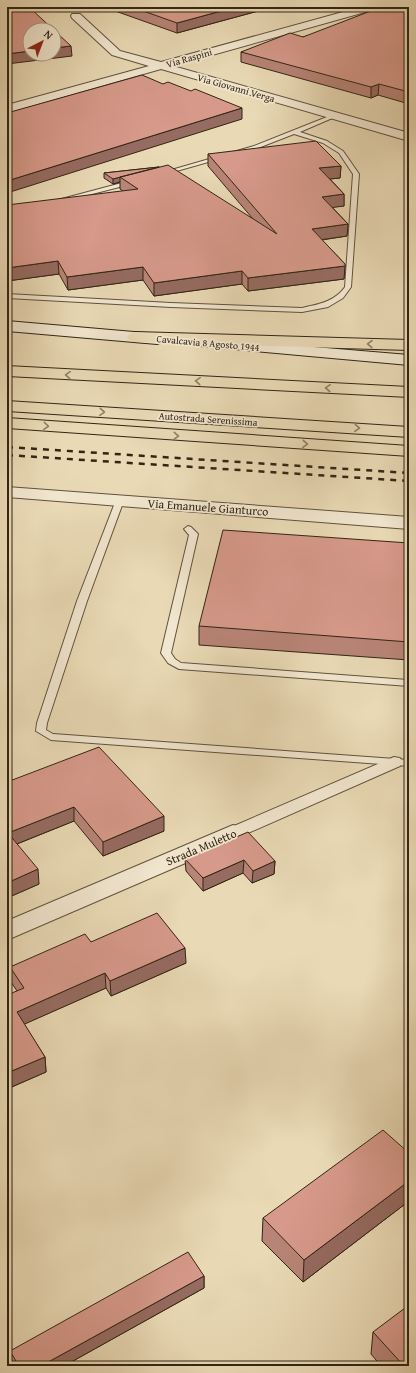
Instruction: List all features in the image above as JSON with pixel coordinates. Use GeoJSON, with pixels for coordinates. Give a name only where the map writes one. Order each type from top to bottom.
{"type":"FeatureCollection","features":[{"type":"Feature","properties":{"kind":"highway"},"geometry":{"type":"LineString","coordinates":[[135,337],[409,345]]}},
{"type":"Feature","properties":{"kind":"highway"},"geometry":{"type":"LineString","coordinates":[[7,371],[409,392]]}},
{"type":"Feature","properties":{"kind":"highway","name":"Autostrada Serenissima"},"geometry":{"type":"LineString","coordinates":[[7,406],[409,432]]}},
{"type":"Feature","properties":{"kind":"highway"},"geometry":{"type":"LineString","coordinates":[[7,423],[409,451]]}},
{"type":"Feature","properties":{"kind":"main road","name":"Cavalcavia 8 Agosto 1944"},"geometry":{"type":"LineString","coordinates":[[7,326],[409,360]]}},
{"type":"Feature","properties":{"kind":"street","name":"Via Raspini"},"geometry":{"type":"LineString","coordinates":[[7,110],[368,7]]}},
{"type":"Feature","properties":{"kind":"street","name":"Via Giovanni Verga"},"geometry":{"type":"LineString","coordinates":[[76,16],[116,53],[409,137]]}},
{"type":"Feature","properties":{"kind":"street","name":"Via Emanuele Gianturco"},"geometry":{"type":"LineString","coordinates":[[7,492],[409,523]]}},
{"type":"Feature","properties":{"kind":"street","name":"Strada Muletto"},"geometry":{"type":"LineString","coordinates":[[7,931],[233,833],[405,763]]}},
{"type":"Feature","properties":{"kind":"lane"},"geometry":{"type":"LineString","coordinates":[[158,175],[256,147],[334,116]]}},
{"type":"Feature","properties":{"kind":"lane"},"geometry":{"type":"LineString","coordinates":[[7,296],[164,305],[302,310],[325,305],[341,297],[348,287],[356,174],[342,152],[325,142],[295,132]]}},
{"type":"Feature","properties":{"kind":"lane"},"geometry":{"type":"LineString","coordinates":[[47,203],[138,181]]}},
{"type":"Feature","properties":{"kind":"lane"},"geometry":{"type":"LineString","coordinates":[[120,500],[82,601],[42,723],[41,731],[51,737],[405,763]]}},
{"type":"Feature","properties":{"kind":"lane"},"geometry":{"type":"LineString","coordinates":[[188,529],[194,534],[166,653],[171,661],[179,666],[408,683]]}},
{"type":"Feature","properties":{"kind":"building"},"geometry":{"type":"Polygon","coordinates":[[[7,7],[29,7],[45,22],[22,22],[22,52],[7,54],[7,7]]]}},
{"type":"Feature","properties":{"kind":"building"},"geometry":{"type":"Polygon","coordinates":[[[132,7],[236,7],[177,23],[132,7]]]}},
{"type":"Feature","properties":{"kind":"building"},"geometry":{"type":"Polygon","coordinates":[[[383,7],[409,7],[409,92],[379,84],[371,87],[241,52],[290,33],[303,37],[383,7]]]}},
{"type":"Feature","properties":{"kind":"building"},"geometry":{"type":"Polygon","coordinates":[[[62,38],[71,46],[62,47],[62,38]]]}},
{"type":"Feature","properties":{"kind":"building"},"geometry":{"type":"Polygon","coordinates":[[[142,75],[163,84],[168,82],[191,91],[195,89],[242,108],[7,181],[7,113],[142,75]]]}},
{"type":"Feature","properties":{"kind":"building"},"geometry":{"type":"Polygon","coordinates":[[[316,141],[341,166],[319,168],[344,194],[322,197],[348,224],[312,229],[345,264],[345,266],[248,278],[242,271],[154,283],[143,267],[67,277],[58,261],[7,268],[7,205],[138,189],[120,177],[168,165],[277,234],[208,154],[316,141]]]}},
{"type":"Feature","properties":{"kind":"building"},"geometry":{"type":"Polygon","coordinates":[[[159,167],[113,179],[104,173],[159,167]]]}},
{"type":"Feature","properties":{"kind":"building"},"geometry":{"type":"Polygon","coordinates":[[[223,530],[409,543],[409,642],[199,626],[223,530]]]}},
{"type":"Feature","properties":{"kind":"building"},"geometry":{"type":"Polygon","coordinates":[[[99,747],[164,816],[103,842],[74,807],[8,833],[38,869],[7,883],[7,782],[99,747]]]}},
{"type":"Feature","properties":{"kind":"building"},"geometry":{"type":"Polygon","coordinates":[[[248,832],[275,861],[253,871],[244,860],[203,878],[185,859],[248,832]]]}},
{"type":"Feature","properties":{"kind":"building"},"geometry":{"type":"Polygon","coordinates":[[[157,913],[185,948],[110,981],[105,973],[17,1012],[45,1057],[7,1073],[7,995],[24,988],[10,967],[85,934],[91,942],[157,913]]]}},
{"type":"Feature","properties":{"kind":"building"},"geometry":{"type":"Polygon","coordinates":[[[383,1130],[409,1153],[409,1181],[304,1260],[263,1218],[383,1130]]]}},
{"type":"Feature","properties":{"kind":"building"},"geometry":{"type":"Polygon","coordinates":[[[188,1252],[204,1276],[41,1366],[19,1366],[10,1351],[188,1252]]]}},
{"type":"Feature","properties":{"kind":"building"},"geometry":{"type":"Polygon","coordinates":[[[409,1305],[409,1366],[404,1366],[373,1332],[409,1305]]]}},
{"type":"Feature","properties":{"kind":"railway"},"geometry":{"type":"LineString","coordinates":[[7,447],[409,473]]}},
{"type":"Feature","properties":{"kind":"railway"},"geometry":{"type":"LineString","coordinates":[[7,455],[409,481]]}}]}
